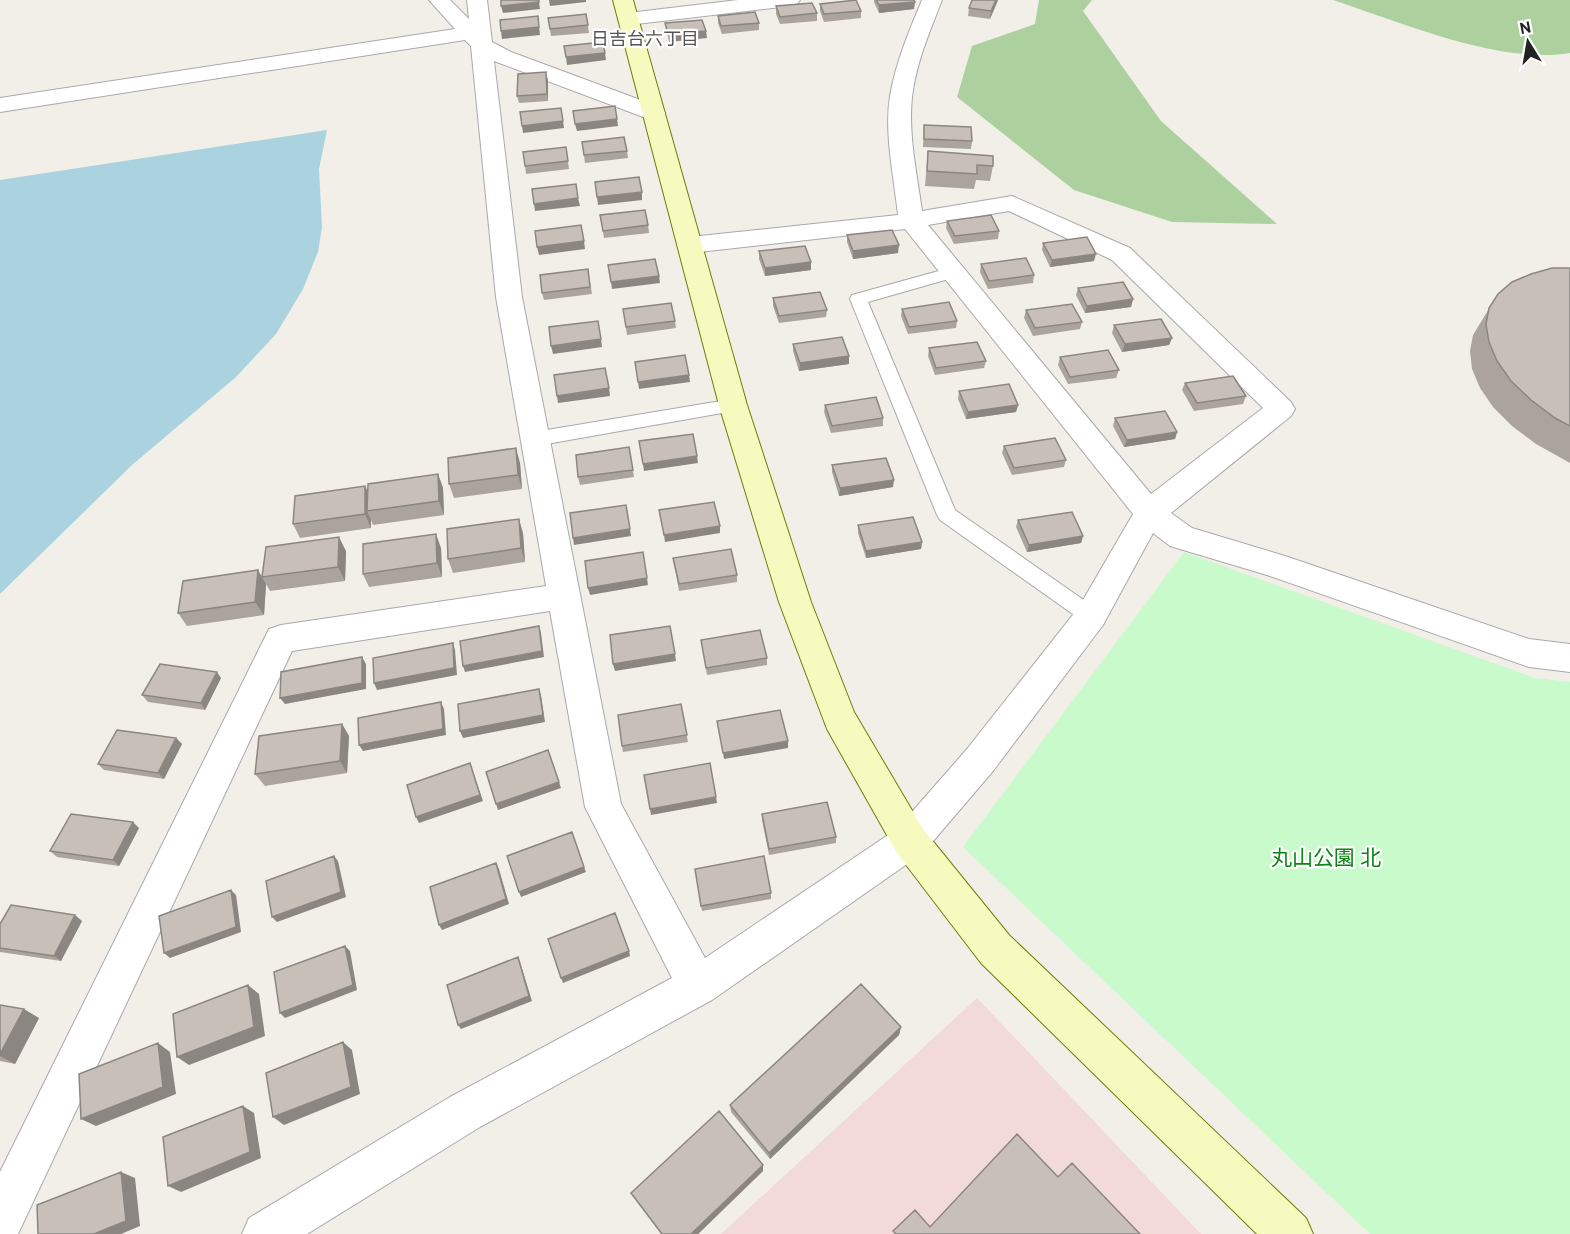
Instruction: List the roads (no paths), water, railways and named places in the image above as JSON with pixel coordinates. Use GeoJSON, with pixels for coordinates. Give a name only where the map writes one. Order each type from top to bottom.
{"type":"FeatureCollection","features":[{"type":"Feature","properties":{"kind":"street"},"geometry":{"type":"LineString","coordinates":[[439,0],[476,38],[504,57],[654,112]]}},
{"type":"Feature","properties":{"kind":"street"},"geometry":{"type":"LineString","coordinates":[[477,0],[476,38],[509,297],[603,807],[698,986]]}},
{"type":"Feature","properties":{"kind":"street"},"geometry":{"type":"LineString","coordinates":[[790,0],[625,10],[733,405],[795,602],[839,718],[910,841],[995,949],[1290,1234]]}},
{"type":"Feature","properties":{"kind":"street"},"geometry":{"type":"LineString","coordinates":[[932,0],[911,53],[901,98],[900,127],[912,221],[1149,513],[1181,537],[1274,565],[1529,653],[1570,658]]}},
{"type":"Feature","properties":{"kind":"street"},"geometry":{"type":"LineString","coordinates":[[0,105],[476,38]]}},
{"type":"Feature","properties":{"kind":"street"},"geometry":{"type":"LineString","coordinates":[[265,1234],[465,1112],[698,986],[910,841],[980,760],[1091,616],[1149,513],[1281,409],[1121,254],[1012,203],[912,221],[690,245]]}},
{"type":"Feature","properties":{"kind":"street"},"geometry":{"type":"LineString","coordinates":[[0,1221],[281,639],[564,597]]}},
{"type":"Feature","properties":{"kind":"lane"},"geometry":{"type":"LineString","coordinates":[[953,272],[858,299],[947,515],[1091,616]]}},
{"type":"Feature","properties":{"kind":"lane"},"geometry":{"type":"LineString","coordinates":[[535,439],[733,405]]}},
{"type":"Feature","properties":{"kind":"water"},"geometry":{"type":"Polygon","coordinates":[[[327,130],[319,169],[322,227],[318,252],[303,289],[276,334],[236,377],[132,465],[0,594],[0,180],[327,130]]]}},
{"type":"Feature","properties":{"kind":"district","name":"日吉台六丁目"},"geometry":{"type":"Point","coordinates":[645,40]}},
{"type":"Feature","properties":{"kind":"park label","name":"丸山公園 北"},"geometry":{"type":"Point","coordinates":[1326,859]}}]}
